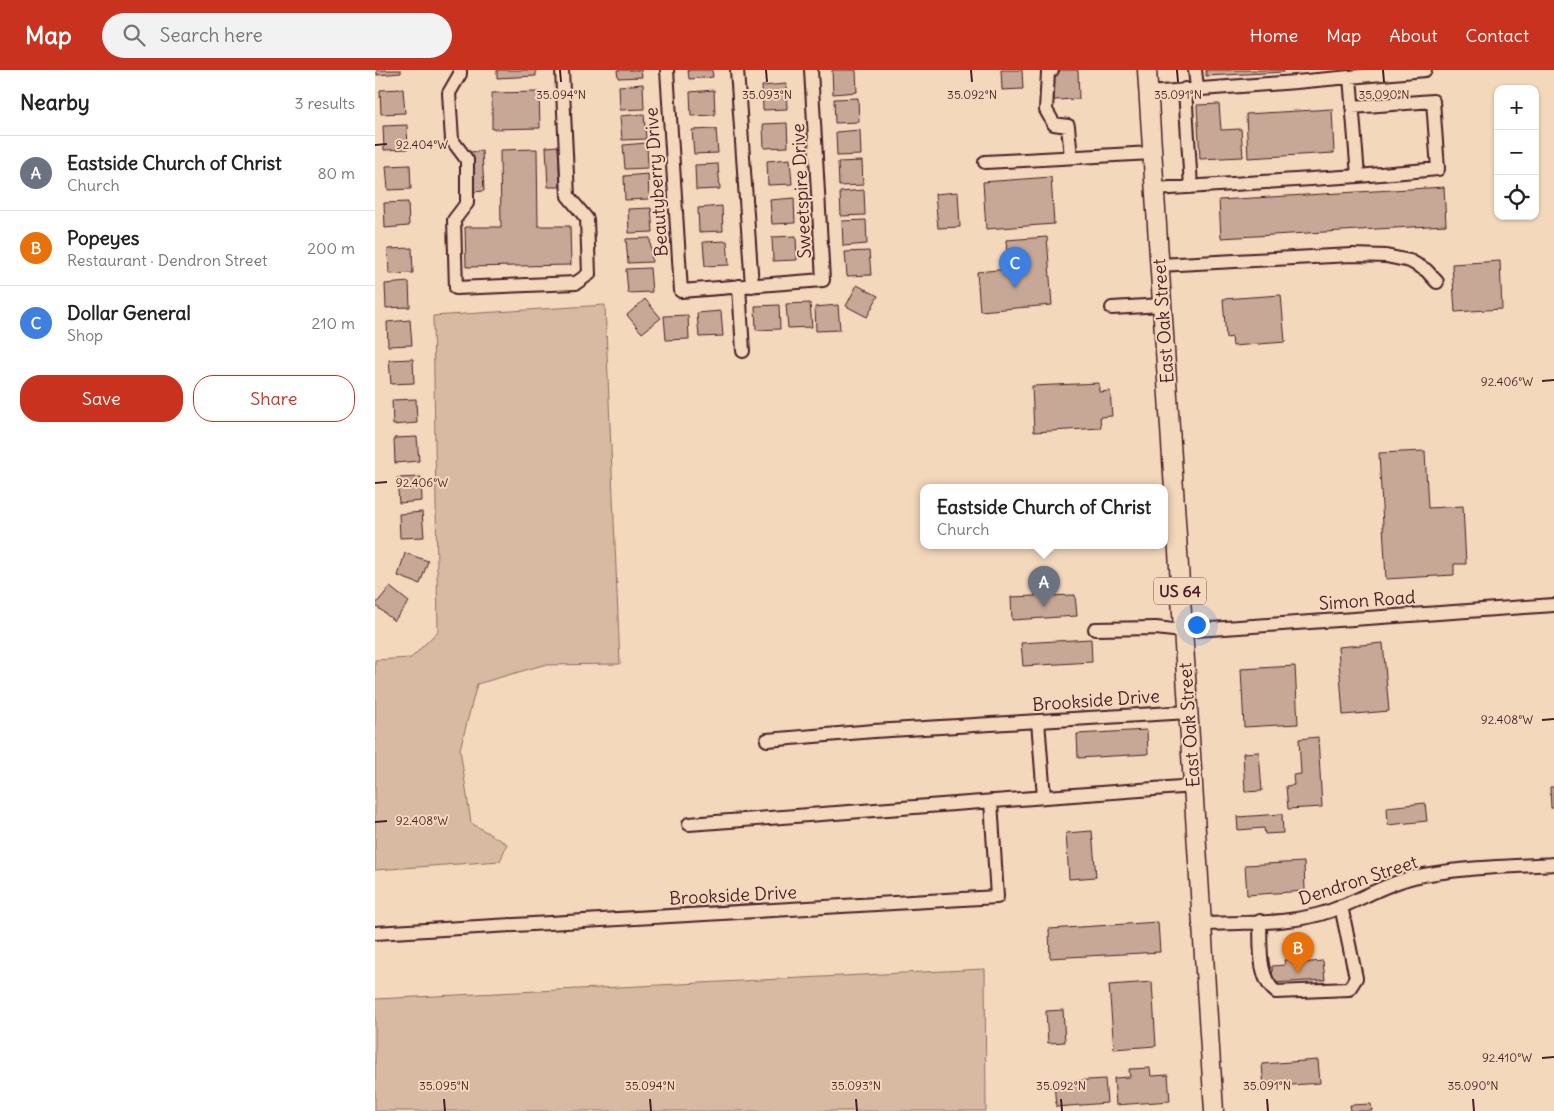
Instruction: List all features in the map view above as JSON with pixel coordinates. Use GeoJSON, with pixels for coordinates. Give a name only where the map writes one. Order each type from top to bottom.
{"type":"FeatureCollection","features":[{"type":"Feature","properties":{"kind":"highway","name":"East Oak Street"},"geometry":{"type":"LineString","coordinates":[[1147,70],[1162,305],[1169,505],[1189,712],[1214,1111]]}},
{"type":"Feature","properties":{"kind":"street"},"geometry":{"type":"LineString","coordinates":[[460,70],[460,74],[449,94],[452,140],[467,160],[467,203],[454,220],[456,288],[576,283],[589,274],[587,219],[568,196],[563,70]]}},
{"type":"Feature","properties":{"kind":"street","name":"Beautyberry Drive"},"geometry":{"type":"LineString","coordinates":[[667,70],[681,291],[745,286]]}},
{"type":"Feature","properties":{"kind":"street"},"geometry":{"type":"LineString","coordinates":[[737,70],[745,286],[743,351]]}},
{"type":"Feature","properties":{"kind":"street","name":"Sweetspire Drive"},"geometry":{"type":"LineString","coordinates":[[745,286],[823,280],[811,70]]}},
{"type":"Feature","properties":{"kind":"street"},"geometry":{"type":"LineString","coordinates":[[1191,187],[1191,89],[1195,70]]}},
{"type":"Feature","properties":{"kind":"street"},"geometry":{"type":"LineString","coordinates":[[1148,92],[1191,89],[1295,76],[1350,77],[1425,70]]}},
{"type":"Feature","properties":{"kind":"street"},"geometry":{"type":"LineString","coordinates":[[1049,71],[1046,110],[1054,124],[1068,126],[1071,157]]}},
{"type":"Feature","properties":{"kind":"street"},"geometry":{"type":"LineString","coordinates":[[1350,77],[1358,176]]}},
{"type":"Feature","properties":{"kind":"street"},"geometry":{"type":"LineString","coordinates":[[1155,189],[1438,170],[1433,101],[1352,108]]}},
{"type":"Feature","properties":{"kind":"street"},"geometry":{"type":"LineString","coordinates":[[985,162],[1152,153]]}},
{"type":"Feature","properties":{"kind":"street"},"geometry":{"type":"LineString","coordinates":[[1159,265],[1352,255],[1386,256],[1410,261],[1426,270],[1437,282]]}},
{"type":"Feature","properties":{"kind":"street"},"geometry":{"type":"LineString","coordinates":[[1112,308],[1162,305]]}},
{"type":"Feature","properties":{"kind":"street","name":"Simon Road"},"geometry":{"type":"LineString","coordinates":[[1095,629],[1156,628],[1182,631],[1554,605]]}},
{"type":"Feature","properties":{"kind":"street","name":"Brookside Drive"},"geometry":{"type":"LineString","coordinates":[[767,740],[874,731],[1189,712]]}},
{"type":"Feature","properties":{"kind":"street"},"geometry":{"type":"LineString","coordinates":[[1038,721],[1043,796]]}},
{"type":"Feature","properties":{"kind":"street"},"geometry":{"type":"LineString","coordinates":[[689,824],[1194,786]]}},
{"type":"Feature","properties":{"kind":"street","name":"Brookside Drive"},"geometry":{"type":"LineString","coordinates":[[375,933],[997,897],[991,801]]}},
{"type":"Feature","properties":{"kind":"street","name":"Dendron Street"},"geometry":{"type":"LineString","coordinates":[[1202,924],[1305,918],[1341,906],[1393,883],[1415,877],[1461,870],[1554,864]]}},
{"type":"Feature","properties":{"kind":"street"},"geometry":{"type":"LineString","coordinates":[[1260,921],[1263,969],[1269,986],[1276,992],[1349,989],[1356,978],[1341,906]]}},
{"type":"Feature","properties":{"kind":"shaded area"},"geometry":{"type":"Polygon","coordinates":[[[605,305],[620,664],[543,665],[477,684],[460,749],[471,823],[507,844],[500,861],[375,870],[375,660],[411,658],[438,631],[433,316],[605,305]]]}},
{"type":"Feature","properties":{"kind":"shaded area"},"geometry":{"type":"Polygon","coordinates":[[[985,969],[986,1111],[375,1111],[375,999],[985,969]]]}},
{"type":"Feature","properties":{"kind":"building"},"geometry":{"type":"Polygon","coordinates":[[[377,70],[401,70],[401,73],[377,75],[377,70]]]}},
{"type":"Feature","properties":{"kind":"building"},"geometry":{"type":"Polygon","coordinates":[[[497,70],[536,70],[536,76],[497,78],[497,70]]]}},
{"type":"Feature","properties":{"kind":"building"},"geometry":{"type":"Polygon","coordinates":[[[617,70],[641,70],[642,77],[618,78],[617,70]]]}},
{"type":"Feature","properties":{"kind":"building"},"geometry":{"type":"Polygon","coordinates":[[[688,70],[712,70],[713,77],[689,79],[688,70]]]}},
{"type":"Feature","properties":{"kind":"building"},"geometry":{"type":"Polygon","coordinates":[[[832,70],[856,70],[857,92],[833,94],[832,70]]]}},
{"type":"Feature","properties":{"kind":"building"},"geometry":{"type":"Polygon","coordinates":[[[1001,70],[1022,70],[1023,89],[1002,90],[1001,70]]]}},
{"type":"Feature","properties":{"kind":"building"},"geometry":{"type":"Polygon","coordinates":[[[1053,70],[1078,70],[1079,99],[1054,100],[1053,70]]]}},
{"type":"Feature","properties":{"kind":"building"},"geometry":{"type":"Polygon","coordinates":[[[1206,70],[1283,70],[1284,72],[1206,76],[1206,70]]]}},
{"type":"Feature","properties":{"kind":"building"},"geometry":{"type":"Polygon","coordinates":[[[643,84],[644,109],[620,110],[619,86],[643,84]]]}},
{"type":"Feature","properties":{"kind":"building"},"geometry":{"type":"Polygon","coordinates":[[[786,84],[787,109],[763,110],[762,86],[786,84]]]}},
{"type":"Feature","properties":{"kind":"building"},"geometry":{"type":"Polygon","coordinates":[[[403,89],[405,113],[381,114],[380,90],[403,89]]]}},
{"type":"Feature","properties":{"kind":"building"},"geometry":{"type":"Polygon","coordinates":[[[714,90],[715,115],[691,116],[690,92],[714,90]]]}},
{"type":"Feature","properties":{"kind":"building"},"geometry":{"type":"Polygon","coordinates":[[[539,92],[540,128],[492,129],[492,93],[539,92]]]}},
{"type":"Feature","properties":{"kind":"building"},"geometry":{"type":"Polygon","coordinates":[[[858,98],[859,122],[835,123],[834,99],[858,98]]]}},
{"type":"Feature","properties":{"kind":"building"},"geometry":{"type":"Polygon","coordinates":[[[1219,104],[1221,130],[1241,129],[1243,157],[1200,159],[1197,105],[1219,104]]]}},
{"type":"Feature","properties":{"kind":"building"},"geometry":{"type":"Polygon","coordinates":[[[1332,109],[1334,153],[1248,158],[1246,114],[1332,109]]]}},
{"type":"Feature","properties":{"kind":"building"},"geometry":{"type":"Polygon","coordinates":[[[644,114],[646,139],[622,140],[620,116],[644,114]]]}},
{"type":"Feature","properties":{"kind":"building"},"geometry":{"type":"Polygon","coordinates":[[[787,123],[788,147],[764,148],[763,124],[787,123]]]}},
{"type":"Feature","properties":{"kind":"building"},"geometry":{"type":"Polygon","coordinates":[[[407,125],[408,149],[384,150],[383,126],[407,125]]]}},
{"type":"Feature","properties":{"kind":"building"},"geometry":{"type":"Polygon","coordinates":[[[716,129],[718,153],[694,154],[692,130],[716,129]]]}},
{"type":"Feature","properties":{"kind":"building"},"geometry":{"type":"Polygon","coordinates":[[[860,130],[861,155],[837,156],[836,132],[860,130]]]}},
{"type":"Feature","properties":{"kind":"building"},"geometry":{"type":"Polygon","coordinates":[[[647,143],[648,168],[625,169],[623,145],[647,143]]]}},
{"type":"Feature","properties":{"kind":"building"},"geometry":{"type":"Polygon","coordinates":[[[558,146],[560,187],[548,187],[546,147],[558,146]]]}},
{"type":"Feature","properties":{"kind":"building"},"geometry":{"type":"Polygon","coordinates":[[[537,149],[538,226],[570,226],[571,265],[466,267],[465,227],[501,227],[500,150],[537,149]]]}},
{"type":"Feature","properties":{"kind":"building"},"geometry":{"type":"Polygon","coordinates":[[[482,151],[484,191],[472,192],[470,152],[482,151]]]}},
{"type":"Feature","properties":{"kind":"building"},"geometry":{"type":"Polygon","coordinates":[[[790,159],[792,184],[768,185],[767,161],[790,159]]]}},
{"type":"Feature","properties":{"kind":"building"},"geometry":{"type":"Polygon","coordinates":[[[862,161],[863,185],[839,186],[838,162],[862,161]]]}},
{"type":"Feature","properties":{"kind":"building"},"geometry":{"type":"Polygon","coordinates":[[[718,164],[720,189],[696,190],[695,165],[718,164]]]}},
{"type":"Feature","properties":{"kind":"building"},"geometry":{"type":"Polygon","coordinates":[[[410,165],[411,189],[388,190],[386,166],[410,165]]]}},
{"type":"Feature","properties":{"kind":"building"},"geometry":{"type":"Polygon","coordinates":[[[648,174],[649,199],[625,200],[624,176],[648,174]]]}},
{"type":"Feature","properties":{"kind":"building"},"geometry":{"type":"Polygon","coordinates":[[[1051,177],[1054,224],[986,229],[983,182],[1051,177]]]}},
{"type":"Feature","properties":{"kind":"building"},"geometry":{"type":"Polygon","coordinates":[[[1444,187],[1446,225],[1221,238],[1219,200],[1444,187]]]}},
{"type":"Feature","properties":{"kind":"building"},"geometry":{"type":"Polygon","coordinates":[[[864,190],[865,215],[841,216],[840,192],[864,190]]]}},
{"type":"Feature","properties":{"kind":"building"},"geometry":{"type":"Polygon","coordinates":[[[958,192],[960,227],[938,228],[935,194],[958,192]]]}},
{"type":"Feature","properties":{"kind":"building"},"geometry":{"type":"Polygon","coordinates":[[[794,198],[795,223],[772,224],[770,200],[794,198]]]}},
{"type":"Feature","properties":{"kind":"building"},"geometry":{"type":"Polygon","coordinates":[[[408,202],[409,226],[385,228],[384,203],[408,202]]]}},
{"type":"Feature","properties":{"kind":"building"},"geometry":{"type":"Polygon","coordinates":[[[722,206],[723,231],[699,232],[698,208],[722,206]]]}},
{"type":"Feature","properties":{"kind":"building"},"geometry":{"type":"Polygon","coordinates":[[[651,208],[653,232],[629,233],[628,209],[651,208]]]}},
{"type":"Feature","properties":{"kind":"building"},"geometry":{"type":"Polygon","coordinates":[[[866,220],[867,244],[843,246],[842,221],[866,220]]]}},
{"type":"Feature","properties":{"kind":"building"},"geometry":{"type":"Polygon","coordinates":[[[796,236],[797,260],[773,261],[772,237],[796,236]]]}},
{"type":"Feature","properties":{"kind":"building"},"geometry":{"type":"Polygon","coordinates":[[[1047,237],[1052,305],[980,311],[977,272],[1008,269],[1006,240],[1047,237]]]}},
{"type":"Feature","properties":{"kind":"building"},"geometry":{"type":"Polygon","coordinates":[[[650,238],[652,262],[628,263],[626,239],[650,238]]]}},
{"type":"Feature","properties":{"kind":"building"},"geometry":{"type":"Polygon","coordinates":[[[727,241],[729,265],[705,266],[703,242],[727,241]]]}},
{"type":"Feature","properties":{"kind":"building"},"geometry":{"type":"Polygon","coordinates":[[[412,248],[413,273],[389,274],[388,249],[412,248]]]}},
{"type":"Feature","properties":{"kind":"building"},"geometry":{"type":"Polygon","coordinates":[[[869,251],[871,275],[847,276],[845,252],[869,251]]]}},
{"type":"Feature","properties":{"kind":"building"},"geometry":{"type":"Polygon","coordinates":[[[1500,261],[1502,309],[1455,312],[1452,264],[1500,261]]]}},
{"type":"Feature","properties":{"kind":"building"},"geometry":{"type":"Polygon","coordinates":[[[650,268],[652,292],[628,293],[626,269],[650,268]]]}},
{"type":"Feature","properties":{"kind":"building"},"geometry":{"type":"Polygon","coordinates":[[[409,282],[410,307],[386,308],[385,284],[409,282]]]}},
{"type":"Feature","properties":{"kind":"building"},"geometry":{"type":"Polygon","coordinates":[[[857,285],[878,296],[867,317],[846,306],[857,285]]]}},
{"type":"Feature","properties":{"kind":"building"},"geometry":{"type":"Polygon","coordinates":[[[1281,295],[1285,342],[1233,346],[1232,337],[1226,338],[1223,299],[1281,295]]]}},
{"type":"Feature","properties":{"kind":"building"},"geometry":{"type":"Polygon","coordinates":[[[645,299],[661,318],[642,333],[627,315],[645,299]]]}},
{"type":"Feature","properties":{"kind":"building"},"geometry":{"type":"Polygon","coordinates":[[[810,303],[812,327],[788,328],[786,304],[810,303]]]}},
{"type":"Feature","properties":{"kind":"building"},"geometry":{"type":"Polygon","coordinates":[[[779,305],[780,329],[756,330],[755,306],[779,305]]]}},
{"type":"Feature","properties":{"kind":"building"},"geometry":{"type":"Polygon","coordinates":[[[838,305],[840,330],[816,331],[815,307],[838,305]]]}},
{"type":"Feature","properties":{"kind":"building"},"geometry":{"type":"Polygon","coordinates":[[[721,311],[723,336],[699,337],[697,313],[721,311]]]}},
{"type":"Feature","properties":{"kind":"building"},"geometry":{"type":"Polygon","coordinates":[[[688,315],[689,339],[666,340],[664,316],[688,315]]]}},
{"type":"Feature","properties":{"kind":"building"},"geometry":{"type":"Polygon","coordinates":[[[410,320],[412,345],[388,346],[387,322],[410,320]]]}},
{"type":"Feature","properties":{"kind":"building"},"geometry":{"type":"Polygon","coordinates":[[[413,359],[414,383],[391,384],[389,360],[413,359]]]}},
{"type":"Feature","properties":{"kind":"building"},"geometry":{"type":"Polygon","coordinates":[[[1099,383],[1099,392],[1110,391],[1112,416],[1100,417],[1101,428],[1034,432],[1032,386],[1099,383]]]}},
{"type":"Feature","properties":{"kind":"building"},"geometry":{"type":"Polygon","coordinates":[[[416,399],[417,423],[393,425],[392,400],[416,399]]]}},
{"type":"Feature","properties":{"kind":"building"},"geometry":{"type":"Polygon","coordinates":[[[417,437],[419,461],[395,463],[394,438],[417,437]]]}},
{"type":"Feature","properties":{"kind":"building"},"geometry":{"type":"Polygon","coordinates":[[[1425,451],[1428,508],[1463,506],[1466,564],[1454,564],[1454,575],[1386,579],[1379,453],[1425,451]]]}},
{"type":"Feature","properties":{"kind":"building"},"geometry":{"type":"Polygon","coordinates":[[[421,477],[422,501],[399,503],[397,478],[421,477]]]}},
{"type":"Feature","properties":{"kind":"building"},"geometry":{"type":"Polygon","coordinates":[[[422,512],[424,537],[400,538],[399,514],[422,512]]]}},
{"type":"Feature","properties":{"kind":"building"},"geometry":{"type":"Polygon","coordinates":[[[405,553],[428,561],[420,584],[398,576],[405,553]]]}},
{"type":"Feature","properties":{"kind":"building"},"geometry":{"type":"Polygon","coordinates":[[[1045,586],[1045,596],[1075,595],[1077,616],[1012,620],[1011,597],[1035,596],[1035,587],[1045,586]]]}},
{"type":"Feature","properties":{"kind":"building"},"geometry":{"type":"Polygon","coordinates":[[[390,587],[409,602],[394,621],[375,605],[390,587]]]}},
{"type":"Feature","properties":{"kind":"building"},"geometry":{"type":"Polygon","coordinates":[[[1091,639],[1092,662],[1023,666],[1021,643],[1091,639]]]}},
{"type":"Feature","properties":{"kind":"building"},"geometry":{"type":"Polygon","coordinates":[[[1383,643],[1389,711],[1343,715],[1338,647],[1383,643]]]}},
{"type":"Feature","properties":{"kind":"building"},"geometry":{"type":"Polygon","coordinates":[[[1295,666],[1298,724],[1244,727],[1241,669],[1295,666]]]}},
{"type":"Feature","properties":{"kind":"building"},"geometry":{"type":"Polygon","coordinates":[[[1147,730],[1148,754],[1078,758],[1077,734],[1147,730]]]}},
{"type":"Feature","properties":{"kind":"building"},"geometry":{"type":"Polygon","coordinates":[[[1318,737],[1322,807],[1288,809],[1286,786],[1294,785],[1293,775],[1301,774],[1299,739],[1318,737]]]}},
{"type":"Feature","properties":{"kind":"building"},"geometry":{"type":"Polygon","coordinates":[[[1259,752],[1262,791],[1245,792],[1243,753],[1259,752]]]}},
{"type":"Feature","properties":{"kind":"building"},"geometry":{"type":"Polygon","coordinates":[[[1550,787],[1554,787],[1554,808],[1551,808],[1550,787]]]}},
{"type":"Feature","properties":{"kind":"building"},"geometry":{"type":"Polygon","coordinates":[[[1425,803],[1427,821],[1388,825],[1387,807],[1425,803]]]}},
{"type":"Feature","properties":{"kind":"building"},"geometry":{"type":"Polygon","coordinates":[[[1282,814],[1283,833],[1265,834],[1264,828],[1238,830],[1237,817],[1282,814]]]}},
{"type":"Feature","properties":{"kind":"building"},"geometry":{"type":"Polygon","coordinates":[[[1092,831],[1096,877],[1069,879],[1066,833],[1092,831]]]}},
{"type":"Feature","properties":{"kind":"building"},"geometry":{"type":"Polygon","coordinates":[[[1304,862],[1305,891],[1247,895],[1245,865],[1304,862]]]}},
{"type":"Feature","properties":{"kind":"building"},"geometry":{"type":"Polygon","coordinates":[[[1158,922],[1160,952],[1050,958],[1049,929],[1158,922]]]}},
{"type":"Feature","properties":{"kind":"building"},"geometry":{"type":"Polygon","coordinates":[[[1299,959],[1300,963],[1323,961],[1325,980],[1273,983],[1272,966],[1285,965],[1284,960],[1299,959]]]}},
{"type":"Feature","properties":{"kind":"building"},"geometry":{"type":"Polygon","coordinates":[[[1152,982],[1156,1046],[1114,1049],[1109,985],[1152,982]]]}},
{"type":"Feature","properties":{"kind":"building"},"geometry":{"type":"Polygon","coordinates":[[[1063,1010],[1065,1042],[1048,1043],[1046,1011],[1063,1010]]]}},
{"type":"Feature","properties":{"kind":"building"},"geometry":{"type":"Polygon","coordinates":[[[1318,1060],[1320,1083],[1264,1087],[1262,1064],[1318,1060]]]}},
{"type":"Feature","properties":{"kind":"building"},"geometry":{"type":"Polygon","coordinates":[[[1150,1068],[1151,1076],[1168,1075],[1170,1101],[1116,1105],[1114,1078],[1130,1077],[1129,1069],[1150,1068]]]}},
{"type":"Feature","properties":{"kind":"building"},"geometry":{"type":"Polygon","coordinates":[[[1105,1079],[1107,1103],[1056,1107],[1054,1082],[1105,1079]]]}},
{"type":"Feature","properties":{"kind":"building"},"geometry":{"type":"Polygon","coordinates":[[[1371,1104],[1372,1111],[1351,1111],[1350,1105],[1371,1104]]]}},
{"type":"Feature","properties":{"kind":"place","name":"Dollar General"},"geometry":{"type":"Point","coordinates":[1015,288]}},
{"type":"Feature","properties":{"kind":"place","name":"Eastside Church of Christ"},"geometry":{"type":"Point","coordinates":[1044,607]}},
{"type":"Feature","properties":{"kind":"place","name":"Popeyes"},"geometry":{"type":"Point","coordinates":[1298,973]}}]}
